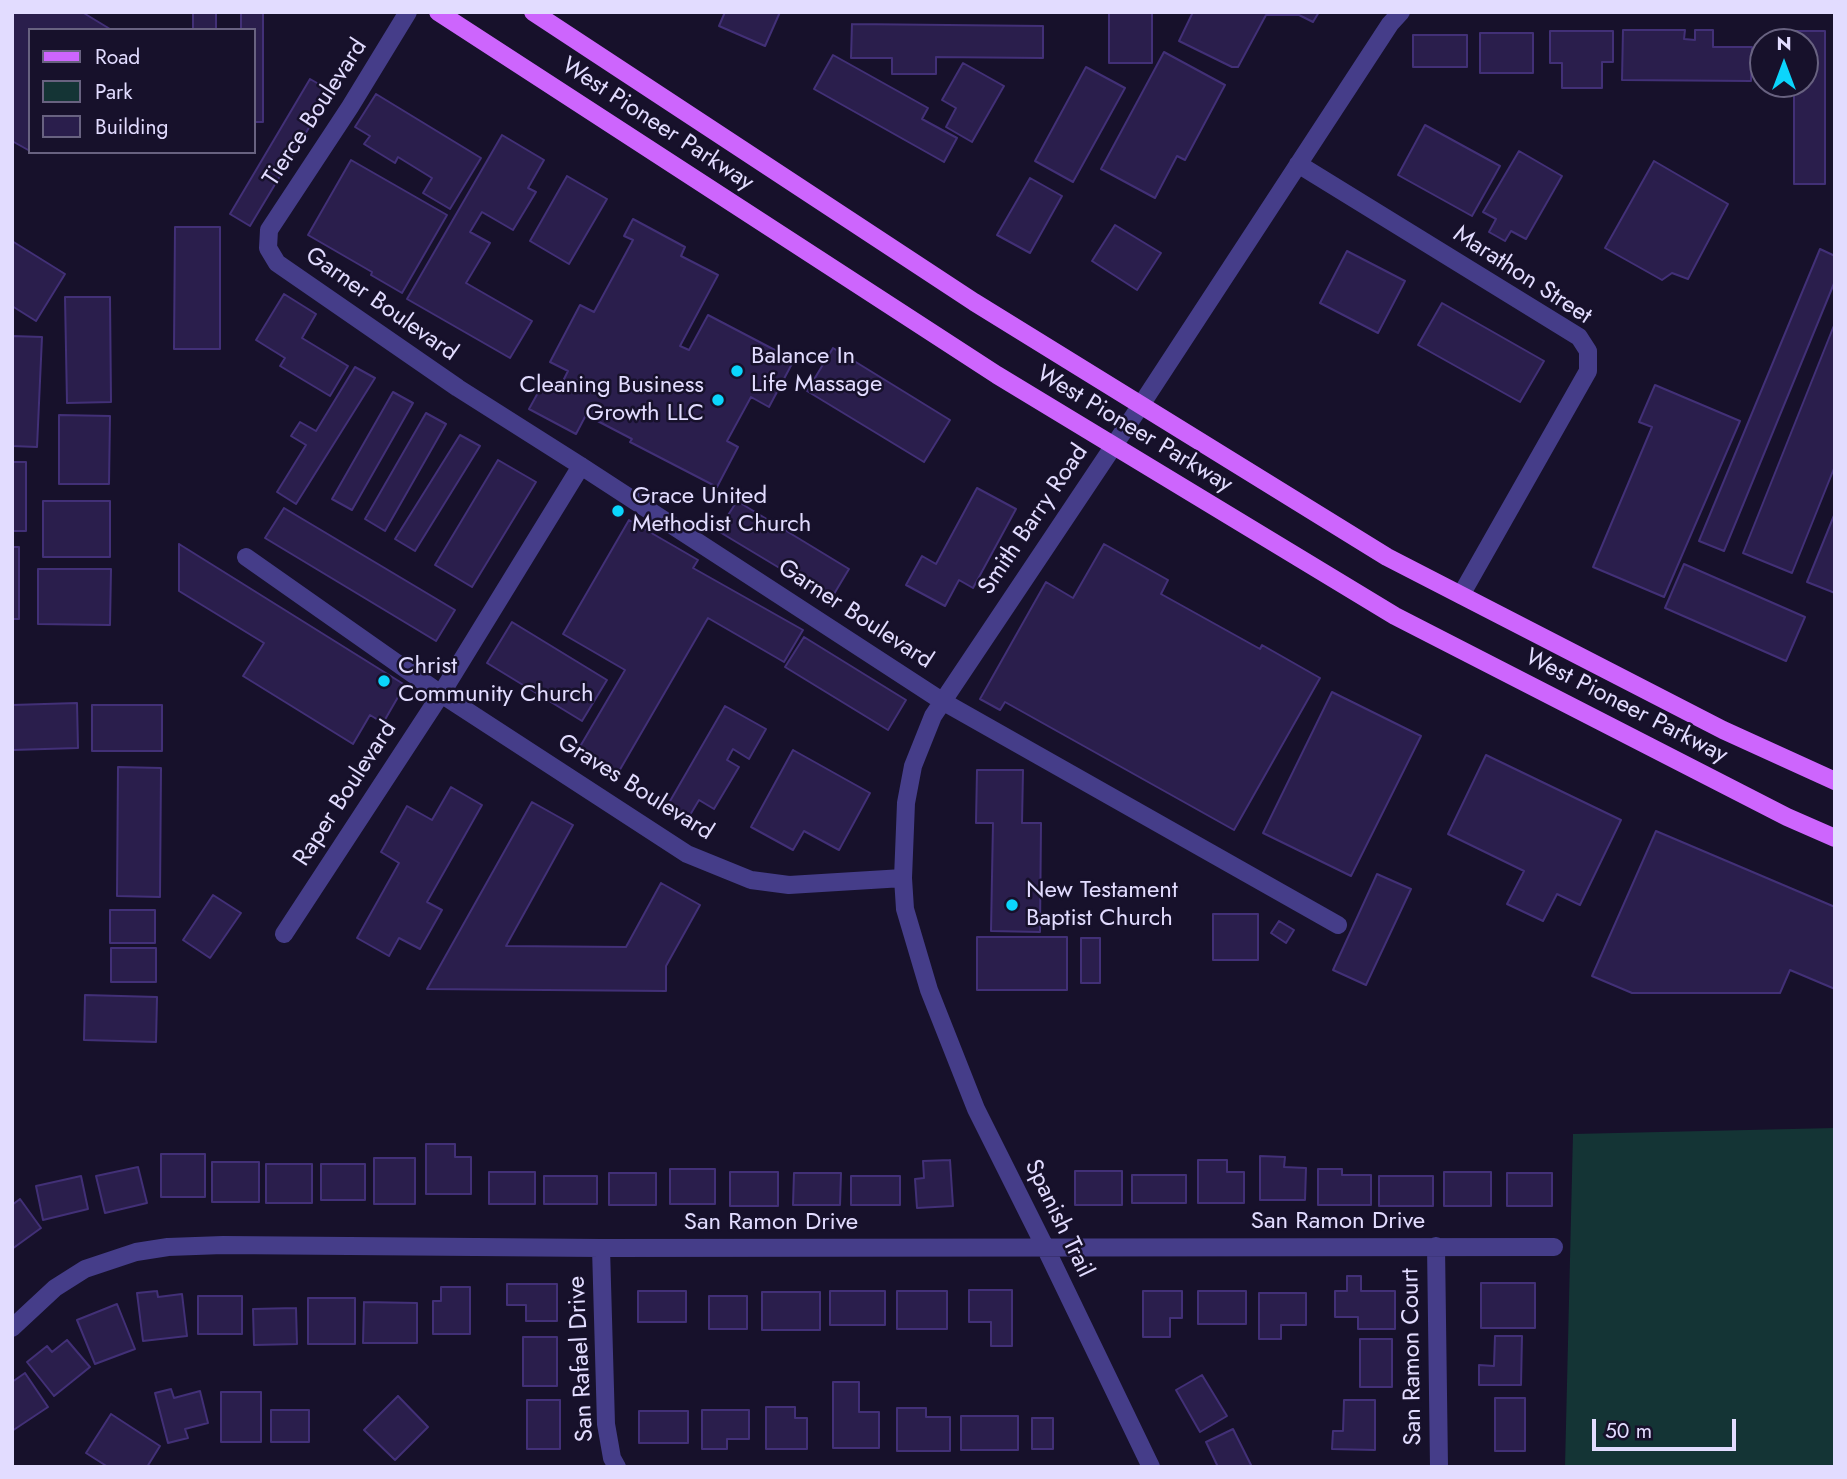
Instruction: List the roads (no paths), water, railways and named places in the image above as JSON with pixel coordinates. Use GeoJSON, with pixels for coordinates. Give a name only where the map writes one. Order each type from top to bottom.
{"type":"FeatureCollection","features":[{"type":"Feature","properties":{"kind":"main road","name":"West Pioneer Parkway"},"geometry":{"type":"LineString","coordinates":[[438,12],[986,368],[1395,616],[1787,817],[1835,838]]}},
{"type":"Feature","properties":{"kind":"main road","name":"West Pioneer Parkway"},"geometry":{"type":"LineString","coordinates":[[533,12],[974,302],[1387,557],[1723,730],[1835,781]]}},
{"type":"Feature","properties":{"kind":"street","name":"Tierce Boulevard"},"geometry":{"type":"LineString","coordinates":[[268,240],[269,230],[350,107],[408,12]]}},
{"type":"Feature","properties":{"kind":"street","name":"Smith Barry Road"},"geometry":{"type":"LineString","coordinates":[[929,990],[905,909],[903,878],[906,803],[913,766],[933,716],[1141,405],[1390,24],[1401,12]]}},
{"type":"Feature","properties":{"kind":"street","name":"Marathon Street"},"geometry":{"type":"LineString","coordinates":[[1298,164],[1579,337],[1588,351],[1588,371],[1461,595]]}},
{"type":"Feature","properties":{"kind":"street","name":"Garner Boulevard"},"geometry":{"type":"LineString","coordinates":[[268,240],[268,248],[277,263],[458,388],[942,701],[1338,925]]}},
{"type":"Feature","properties":{"kind":"street","name":"Raper Boulevard"},"geometry":{"type":"LineString","coordinates":[[285,934],[441,694],[582,466]]}},
{"type":"Feature","properties":{"kind":"street","name":"Graves Boulevard"},"geometry":{"type":"LineString","coordinates":[[246,557],[441,694],[687,854],[751,880],[789,885],[903,878]]}},
{"type":"Feature","properties":{"kind":"street","name":"Spanish Trail"},"geometry":{"type":"LineString","coordinates":[[929,990],[976,1110],[1045,1247],[1148,1466]]}},
{"type":"Feature","properties":{"kind":"street","name":"San Ramon Court"},"geometry":{"type":"LineString","coordinates":[[1436,1246],[1439,1467]]}},
{"type":"Feature","properties":{"kind":"street","name":"San Ramon Drive"},"geometry":{"type":"LineString","coordinates":[[12,1328],[55,1288],[85,1269],[136,1252],[168,1247],[1554,1247]]}},
{"type":"Feature","properties":{"kind":"street","name":"San Rafael Drive"},"geometry":{"type":"LineString","coordinates":[[601,1248],[606,1424],[612,1458],[617,1467]]}},
{"type":"Feature","properties":{"kind":"place","name":"Balance In Life Massage"},"geometry":{"type":"Point","coordinates":[737,371]}},
{"type":"Feature","properties":{"kind":"place","name":"Cleaning Business Growth LLC"},"geometry":{"type":"Point","coordinates":[718,400]}},
{"type":"Feature","properties":{"kind":"place","name":"Grace United Methodist Church"},"geometry":{"type":"Point","coordinates":[618,511]}},
{"type":"Feature","properties":{"kind":"place","name":"Christ Community Church"},"geometry":{"type":"Point","coordinates":[384,681]}},
{"type":"Feature","properties":{"kind":"place","name":"New Testament Baptist Church"},"geometry":{"type":"Point","coordinates":[1012,905]}}]}
